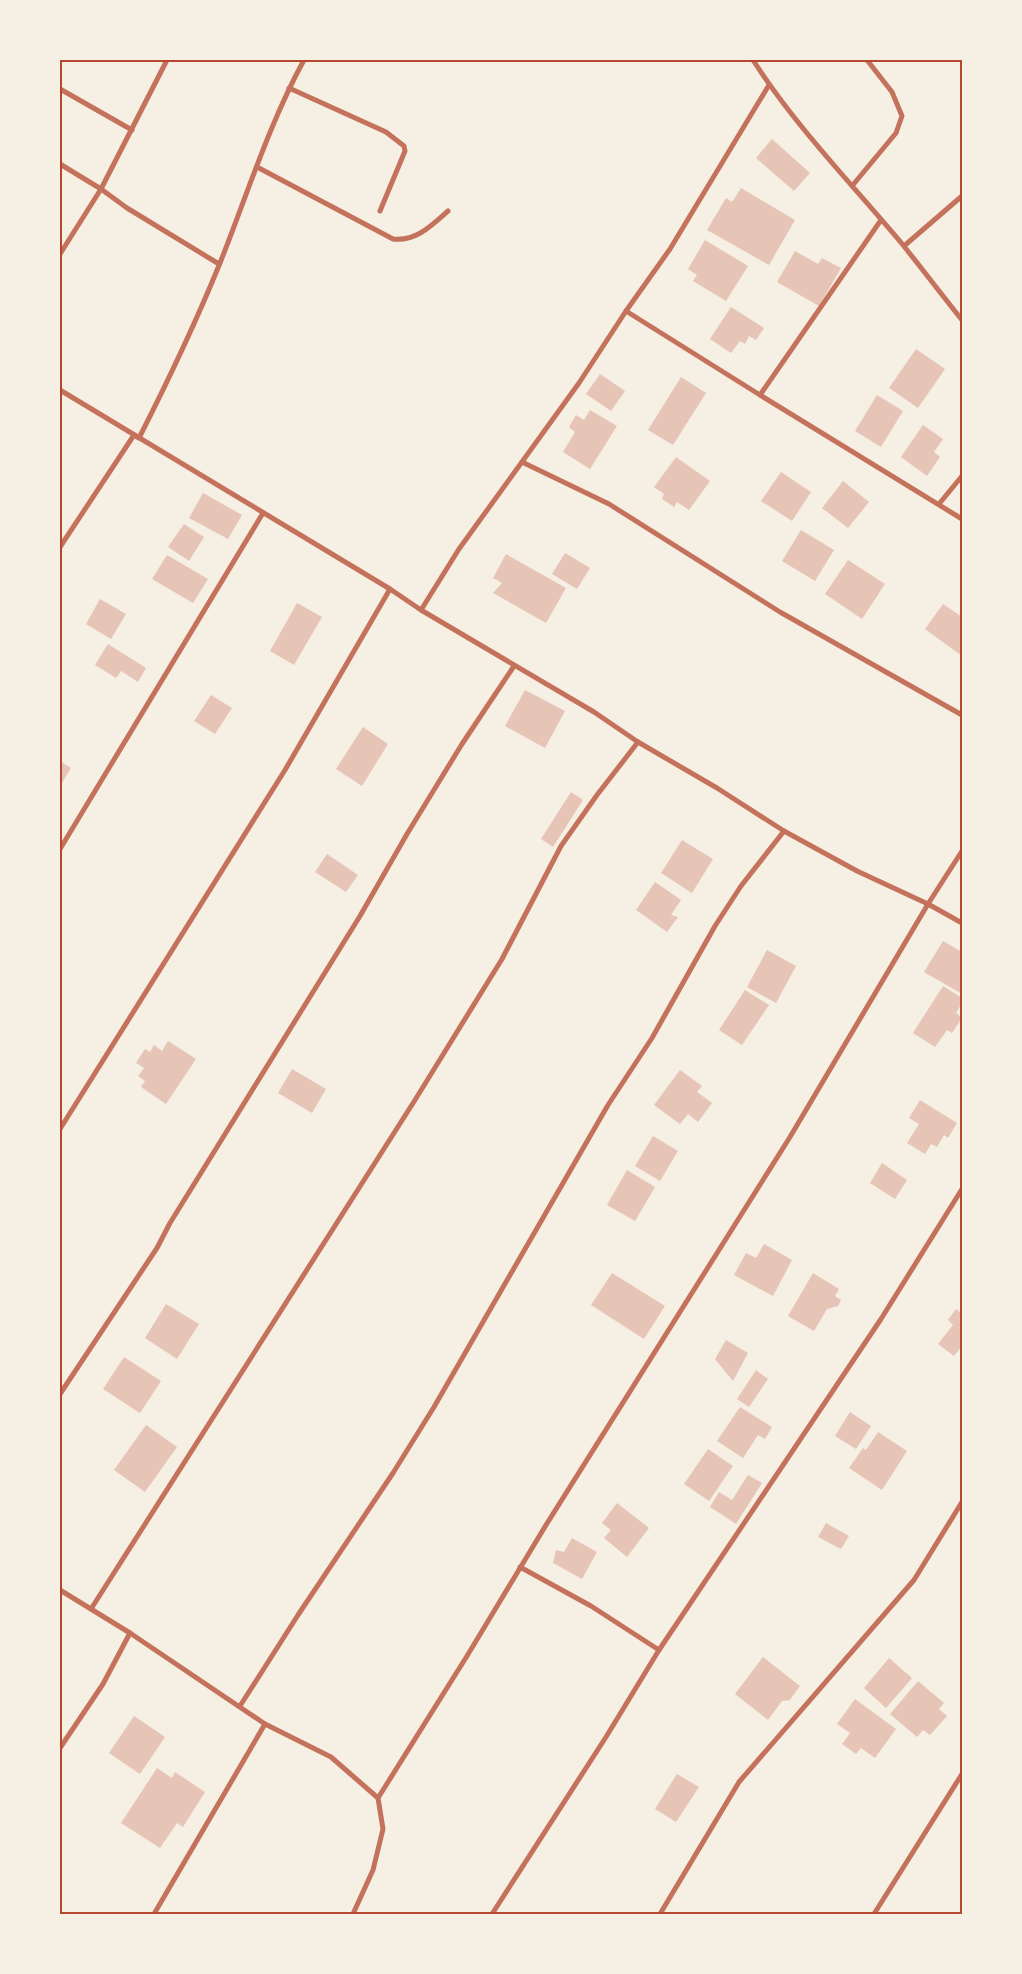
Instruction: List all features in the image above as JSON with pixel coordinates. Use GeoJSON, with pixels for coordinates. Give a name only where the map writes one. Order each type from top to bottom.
{"type":"FeatureCollection","features":[{"type":"Feature","properties":{"kind":"street"},"geometry":{"type":"LineString","coordinates":[[60,254],[101,189],[167,60]]}},
{"type":"Feature","properties":{"kind":"street"},"geometry":{"type":"LineString","coordinates":[[139,438],[160,397],[219,264],[289,88],[304,60]]}},
{"type":"Feature","properties":{"kind":"street"},"geometry":{"type":"LineString","coordinates":[[753,60],[769,85],[811,139],[904,246],[962,320]]}},
{"type":"Feature","properties":{"kind":"street"},"geometry":{"type":"LineString","coordinates":[[852,186],[896,133],[902,116],[892,92],[868,60]]}},
{"type":"Feature","properties":{"kind":"street"},"geometry":{"type":"LineString","coordinates":[[421,610],[459,549],[579,383],[626,310],[670,248],[769,85]]}},
{"type":"Feature","properties":{"kind":"street"},"geometry":{"type":"LineString","coordinates":[[289,88],[386,132],[404,146],[405,151],[380,211]]}},
{"type":"Feature","properties":{"kind":"street"},"geometry":{"type":"LineString","coordinates":[[60,89],[132,130]]}},
{"type":"Feature","properties":{"kind":"street"},"geometry":{"type":"LineString","coordinates":[[60,164],[101,189],[127,208],[219,264]]}},
{"type":"Feature","properties":{"kind":"street"},"geometry":{"type":"LineString","coordinates":[[257,167],[393,239],[409,239],[418,235],[448,211]]}},
{"type":"Feature","properties":{"kind":"street"},"geometry":{"type":"LineString","coordinates":[[904,246],[962,196]]}},
{"type":"Feature","properties":{"kind":"street"},"geometry":{"type":"LineString","coordinates":[[760,395],[881,220]]}},
{"type":"Feature","properties":{"kind":"street"},"geometry":{"type":"LineString","coordinates":[[626,310],[962,519]]}},
{"type":"Feature","properties":{"kind":"street"},"geometry":{"type":"LineString","coordinates":[[60,390],[390,589],[421,610],[594,712],[638,742],[717,788],[784,831],[858,871],[928,904],[962,923]]}},
{"type":"Feature","properties":{"kind":"street"},"geometry":{"type":"LineString","coordinates":[[60,547],[134,435],[139,438]]}},
{"type":"Feature","properties":{"kind":"street"},"geometry":{"type":"LineString","coordinates":[[522,462],[609,504],[780,612],[962,715]]}},
{"type":"Feature","properties":{"kind":"street"},"geometry":{"type":"LineString","coordinates":[[939,504],[962,476]]}},
{"type":"Feature","properties":{"kind":"street"},"geometry":{"type":"LineString","coordinates":[[60,849],[263,513]]}},
{"type":"Feature","properties":{"kind":"street"},"geometry":{"type":"LineString","coordinates":[[60,1128],[285,770],[390,589]]}},
{"type":"Feature","properties":{"kind":"street"},"geometry":{"type":"LineString","coordinates":[[60,1394],[157,1248],[170,1223],[360,916],[462,744],[514,666]]}},
{"type":"Feature","properties":{"kind":"street"},"geometry":{"type":"LineString","coordinates":[[91,1609],[248,1366],[431,1075],[502,959],[561,846],[638,742]]}},
{"type":"Feature","properties":{"kind":"street"},"geometry":{"type":"LineString","coordinates":[[240,1706],[393,1473],[434,1407],[608,1105],[652,1038],[715,926],[742,886],[784,831]]}},
{"type":"Feature","properties":{"kind":"street"},"geometry":{"type":"LineString","coordinates":[[378,1798],[520,1567],[790,1137],[928,904],[962,851]]}},
{"type":"Feature","properties":{"kind":"street"},"geometry":{"type":"LineString","coordinates":[[492,1914],[606,1737],[659,1650],[881,1319],[962,1189]]}},
{"type":"Feature","properties":{"kind":"street"},"geometry":{"type":"LineString","coordinates":[[660,1914],[739,1782],[914,1580],[962,1502]]}},
{"type":"Feature","properties":{"kind":"street"},"geometry":{"type":"LineString","coordinates":[[520,1567],[591,1606],[659,1650]]}},
{"type":"Feature","properties":{"kind":"street"},"geometry":{"type":"LineString","coordinates":[[60,1590],[240,1706],[264,1724],[331,1757],[378,1798],[383,1829],[373,1870],[353,1914]]}},
{"type":"Feature","properties":{"kind":"street"},"geometry":{"type":"LineString","coordinates":[[60,1748],[103,1684],[130,1634]]}},
{"type":"Feature","properties":{"kind":"street"},"geometry":{"type":"LineString","coordinates":[[154,1914],[264,1724]]}},
{"type":"Feature","properties":{"kind":"street"},"geometry":{"type":"LineString","coordinates":[[874,1914],[962,1774]]}},
{"type":"Feature","properties":{"kind":"building"},"geometry":{"type":"Polygon","coordinates":[[[772,139],[810,173],[794,191],[756,158],[772,139]]]}},
{"type":"Feature","properties":{"kind":"building"},"geometry":{"type":"Polygon","coordinates":[[[741,188],[795,220],[769,265],[707,230],[726,198],[732,202],[741,188]]]}},
{"type":"Feature","properties":{"kind":"building"},"geometry":{"type":"Polygon","coordinates":[[[705,240],[748,266],[726,301],[693,281],[697,275],[688,269],[705,240]]]}},
{"type":"Feature","properties":{"kind":"building"},"geometry":{"type":"Polygon","coordinates":[[[795,251],[818,264],[822,258],[841,268],[819,306],[777,282],[795,251]]]}},
{"type":"Feature","properties":{"kind":"building"},"geometry":{"type":"Polygon","coordinates":[[[731,307],[764,328],[756,340],[749,336],[745,344],[740,341],[731,353],[710,339],[731,307]]]}},
{"type":"Feature","properties":{"kind":"building"},"geometry":{"type":"Polygon","coordinates":[[[916,349],[945,369],[918,408],[889,388],[916,349]]]}},
{"type":"Feature","properties":{"kind":"building"},"geometry":{"type":"Polygon","coordinates":[[[600,374],[625,391],[611,411],[586,394],[600,374]]]}},
{"type":"Feature","properties":{"kind":"building"},"geometry":{"type":"Polygon","coordinates":[[[681,377],[706,393],[673,445],[648,430],[681,377]]]}},
{"type":"Feature","properties":{"kind":"building"},"geometry":{"type":"Polygon","coordinates":[[[877,395],[903,411],[881,447],[855,431],[877,395]]]}},
{"type":"Feature","properties":{"kind":"building"},"geometry":{"type":"Polygon","coordinates":[[[590,410],[617,426],[590,469],[563,452],[575,432],[569,427],[576,415],[584,420],[590,410]]]}},
{"type":"Feature","properties":{"kind":"building"},"geometry":{"type":"Polygon","coordinates":[[[923,425],[943,439],[934,452],[940,457],[927,476],[901,457],[923,425]]]}},
{"type":"Feature","properties":{"kind":"building"},"geometry":{"type":"Polygon","coordinates":[[[676,457],[710,481],[689,510],[677,502],[674,507],[662,499],[664,494],[654,487],[676,457]]]}},
{"type":"Feature","properties":{"kind":"building"},"geometry":{"type":"Polygon","coordinates":[[[781,472],[811,492],[792,521],[761,501],[781,472]]]}},
{"type":"Feature","properties":{"kind":"building"},"geometry":{"type":"Polygon","coordinates":[[[843,481],[869,502],[848,528],[822,508],[843,481]]]}},
{"type":"Feature","properties":{"kind":"building"},"geometry":{"type":"Polygon","coordinates":[[[203,493],[242,515],[228,539],[189,518],[203,493]]]}},
{"type":"Feature","properties":{"kind":"building"},"geometry":{"type":"Polygon","coordinates":[[[184,524],[204,537],[189,561],[168,547],[184,524]]]}},
{"type":"Feature","properties":{"kind":"building"},"geometry":{"type":"Polygon","coordinates":[[[801,530],[834,550],[815,581],[782,561],[801,530]]]}},
{"type":"Feature","properties":{"kind":"building"},"geometry":{"type":"Polygon","coordinates":[[[565,553],[590,568],[577,589],[552,574],[565,553]]]}},
{"type":"Feature","properties":{"kind":"building"},"geometry":{"type":"Polygon","coordinates":[[[506,554],[566,588],[546,623],[493,593],[502,583],[493,578],[506,554]]]}},
{"type":"Feature","properties":{"kind":"building"},"geometry":{"type":"Polygon","coordinates":[[[167,555],[208,579],[193,603],[152,579],[167,555]]]}},
{"type":"Feature","properties":{"kind":"building"},"geometry":{"type":"Polygon","coordinates":[[[848,560],[885,584],[862,619],[825,594],[848,560]]]}},
{"type":"Feature","properties":{"kind":"building"},"geometry":{"type":"Polygon","coordinates":[[[100,599],[126,614],[111,639],[86,624],[100,599]]]}},
{"type":"Feature","properties":{"kind":"building"},"geometry":{"type":"Polygon","coordinates":[[[297,603],[322,617],[294,665],[270,651],[297,603]]]}},
{"type":"Feature","properties":{"kind":"building"},"geometry":{"type":"Polygon","coordinates":[[[943,604],[962,617],[962,656],[925,629],[943,604]]]}},
{"type":"Feature","properties":{"kind":"building"},"geometry":{"type":"Polygon","coordinates":[[[108,644],[146,668],[138,682],[121,671],[116,678],[95,665],[108,644]]]}},
{"type":"Feature","properties":{"kind":"building"},"geometry":{"type":"Polygon","coordinates":[[[525,690],[565,711],[545,748],[505,726],[525,690]]]}},
{"type":"Feature","properties":{"kind":"building"},"geometry":{"type":"Polygon","coordinates":[[[211,695],[232,708],[215,734],[194,721],[211,695]]]}},
{"type":"Feature","properties":{"kind":"building"},"geometry":{"type":"Polygon","coordinates":[[[363,727],[388,744],[362,786],[336,769],[363,727]]]}},
{"type":"Feature","properties":{"kind":"building"},"geometry":{"type":"Polygon","coordinates":[[[60,761],[71,768],[60,786],[60,761]]]}},
{"type":"Feature","properties":{"kind":"building"},"geometry":{"type":"Polygon","coordinates":[[[571,792],[583,800],[553,847],[541,839],[571,792]]]}},
{"type":"Feature","properties":{"kind":"building"},"geometry":{"type":"Polygon","coordinates":[[[682,840],[713,859],[692,893],[661,873],[682,840]]]}},
{"type":"Feature","properties":{"kind":"building"},"geometry":{"type":"Polygon","coordinates":[[[327,854],[358,875],[346,892],[315,872],[327,854]]]}},
{"type":"Feature","properties":{"kind":"building"},"geometry":{"type":"Polygon","coordinates":[[[655,882],[681,900],[671,915],[678,917],[667,932],[636,910],[655,882]]]}},
{"type":"Feature","properties":{"kind":"building"},"geometry":{"type":"Polygon","coordinates":[[[943,941],[962,952],[962,994],[924,972],[943,941]]]}},
{"type":"Feature","properties":{"kind":"building"},"geometry":{"type":"Polygon","coordinates":[[[767,950],[796,966],[776,1003],[747,987],[767,950]]]}},
{"type":"Feature","properties":{"kind":"building"},"geometry":{"type":"Polygon","coordinates":[[[943,986],[962,998],[962,1003],[956,1013],[962,1018],[952,1033],[947,1030],[935,1047],[913,1033],[943,986]]]}},
{"type":"Feature","properties":{"kind":"building"},"geometry":{"type":"Polygon","coordinates":[[[745,990],[769,1005],[742,1045],[719,1030],[745,990]]]}},
{"type":"Feature","properties":{"kind":"building"},"geometry":{"type":"Polygon","coordinates":[[[168,1041],[196,1059],[166,1104],[141,1087],[145,1081],[138,1076],[144,1068],[136,1063],[145,1049],[150,1052],[154,1045],[162,1051],[168,1041]]]}},
{"type":"Feature","properties":{"kind":"building"},"geometry":{"type":"Polygon","coordinates":[[[292,1069],[326,1089],[312,1113],[278,1093],[292,1069]]]}},
{"type":"Feature","properties":{"kind":"building"},"geometry":{"type":"Polygon","coordinates":[[[680,1070],[702,1086],[697,1092],[712,1103],[698,1122],[688,1114],[680,1124],[654,1105],[680,1070]]]}},
{"type":"Feature","properties":{"kind":"building"},"geometry":{"type":"Polygon","coordinates":[[[920,1100],[957,1123],[948,1138],[944,1135],[937,1147],[931,1144],[925,1154],[907,1143],[919,1124],[909,1118],[920,1100]]]}},
{"type":"Feature","properties":{"kind":"building"},"geometry":{"type":"Polygon","coordinates":[[[653,1136],[678,1151],[660,1181],[635,1166],[653,1136]]]}},
{"type":"Feature","properties":{"kind":"building"},"geometry":{"type":"Polygon","coordinates":[[[882,1163],[907,1180],[895,1199],[870,1183],[882,1163]]]}},
{"type":"Feature","properties":{"kind":"building"},"geometry":{"type":"Polygon","coordinates":[[[627,1170],[655,1187],[635,1221],[607,1205],[627,1170]]]}},
{"type":"Feature","properties":{"kind":"building"},"geometry":{"type":"Polygon","coordinates":[[[764,1244],[792,1260],[773,1296],[734,1275],[746,1253],[756,1258],[764,1244]]]}},
{"type":"Feature","properties":{"kind":"building"},"geometry":{"type":"Polygon","coordinates":[[[612,1273],[665,1306],[644,1339],[591,1305],[612,1273]]]}},
{"type":"Feature","properties":{"kind":"building"},"geometry":{"type":"Polygon","coordinates":[[[813,1273],[839,1289],[835,1296],[841,1300],[838,1306],[827,1309],[814,1331],[788,1316],[813,1273]]]}},
{"type":"Feature","properties":{"kind":"building"},"geometry":{"type":"Polygon","coordinates":[[[166,1304],[199,1324],[177,1359],[145,1338],[166,1304]]]}},
{"type":"Feature","properties":{"kind":"building"},"geometry":{"type":"Polygon","coordinates":[[[956,1309],[962,1314],[962,1346],[954,1356],[938,1344],[953,1325],[948,1320],[956,1309]]]}},
{"type":"Feature","properties":{"kind":"building"},"geometry":{"type":"Polygon","coordinates":[[[726,1340],[748,1353],[733,1381],[715,1359],[726,1340]]]}},
{"type":"Feature","properties":{"kind":"building"},"geometry":{"type":"Polygon","coordinates":[[[124,1357],[161,1381],[140,1413],[103,1389],[124,1357]]]}},
{"type":"Feature","properties":{"kind":"building"},"geometry":{"type":"Polygon","coordinates":[[[756,1370],[768,1379],[749,1407],[737,1399],[756,1370]]]}},
{"type":"Feature","properties":{"kind":"building"},"geometry":{"type":"Polygon","coordinates":[[[740,1407],[772,1427],[765,1439],[758,1435],[743,1458],[717,1441],[740,1407]]]}},
{"type":"Feature","properties":{"kind":"building"},"geometry":{"type":"Polygon","coordinates":[[[850,1412],[871,1426],[856,1449],[835,1436],[850,1412]]]}},
{"type":"Feature","properties":{"kind":"building"},"geometry":{"type":"Polygon","coordinates":[[[146,1425],[177,1447],[145,1492],[114,1470],[146,1425]]]}},
{"type":"Feature","properties":{"kind":"building"},"geometry":{"type":"Polygon","coordinates":[[[878,1432],[907,1451],[882,1490],[849,1468],[863,1448],[866,1450],[878,1432]]]}},
{"type":"Feature","properties":{"kind":"building"},"geometry":{"type":"Polygon","coordinates":[[[708,1449],[733,1466],[709,1501],[684,1484],[708,1449]]]}},
{"type":"Feature","properties":{"kind":"building"},"geometry":{"type":"Polygon","coordinates":[[[748,1475],[762,1483],[736,1524],[710,1507],[719,1492],[732,1500],[748,1475]]]}},
{"type":"Feature","properties":{"kind":"building"},"geometry":{"type":"Polygon","coordinates":[[[617,1503],[649,1528],[627,1557],[604,1538],[611,1530],[602,1523],[617,1503]]]}},
{"type":"Feature","properties":{"kind":"building"},"geometry":{"type":"Polygon","coordinates":[[[826,1523],[849,1536],[841,1549],[818,1537],[826,1523]]]}},
{"type":"Feature","properties":{"kind":"building"},"geometry":{"type":"Polygon","coordinates":[[[572,1538],[597,1552],[582,1579],[553,1563],[556,1550],[564,1552],[572,1538]]]}},
{"type":"Feature","properties":{"kind":"building"},"geometry":{"type":"Polygon","coordinates":[[[763,1657],[800,1686],[790,1700],[782,1701],[768,1720],[735,1694],[763,1657]]]}},
{"type":"Feature","properties":{"kind":"building"},"geometry":{"type":"Polygon","coordinates":[[[889,1658],[912,1678],[886,1708],[864,1688],[889,1658]]]}},
{"type":"Feature","properties":{"kind":"building"},"geometry":{"type":"Polygon","coordinates":[[[918,1681],[944,1703],[939,1709],[947,1716],[930,1735],[923,1730],[917,1737],[890,1714],[918,1681]]]}},
{"type":"Feature","properties":{"kind":"building"},"geometry":{"type":"Polygon","coordinates":[[[855,1699],[896,1729],[875,1758],[861,1748],[856,1754],[842,1744],[850,1733],[837,1724],[855,1699]]]}},
{"type":"Feature","properties":{"kind":"building"},"geometry":{"type":"Polygon","coordinates":[[[134,1716],[165,1737],[140,1774],[109,1753],[134,1716]]]}},
{"type":"Feature","properties":{"kind":"building"},"geometry":{"type":"Polygon","coordinates":[[[157,1768],[172,1778],[175,1772],[205,1792],[183,1827],[177,1823],[160,1848],[121,1823],[157,1768]]]}},
{"type":"Feature","properties":{"kind":"building"},"geometry":{"type":"Polygon","coordinates":[[[677,1774],[699,1787],[676,1822],[655,1809],[677,1774]]]}}]}
